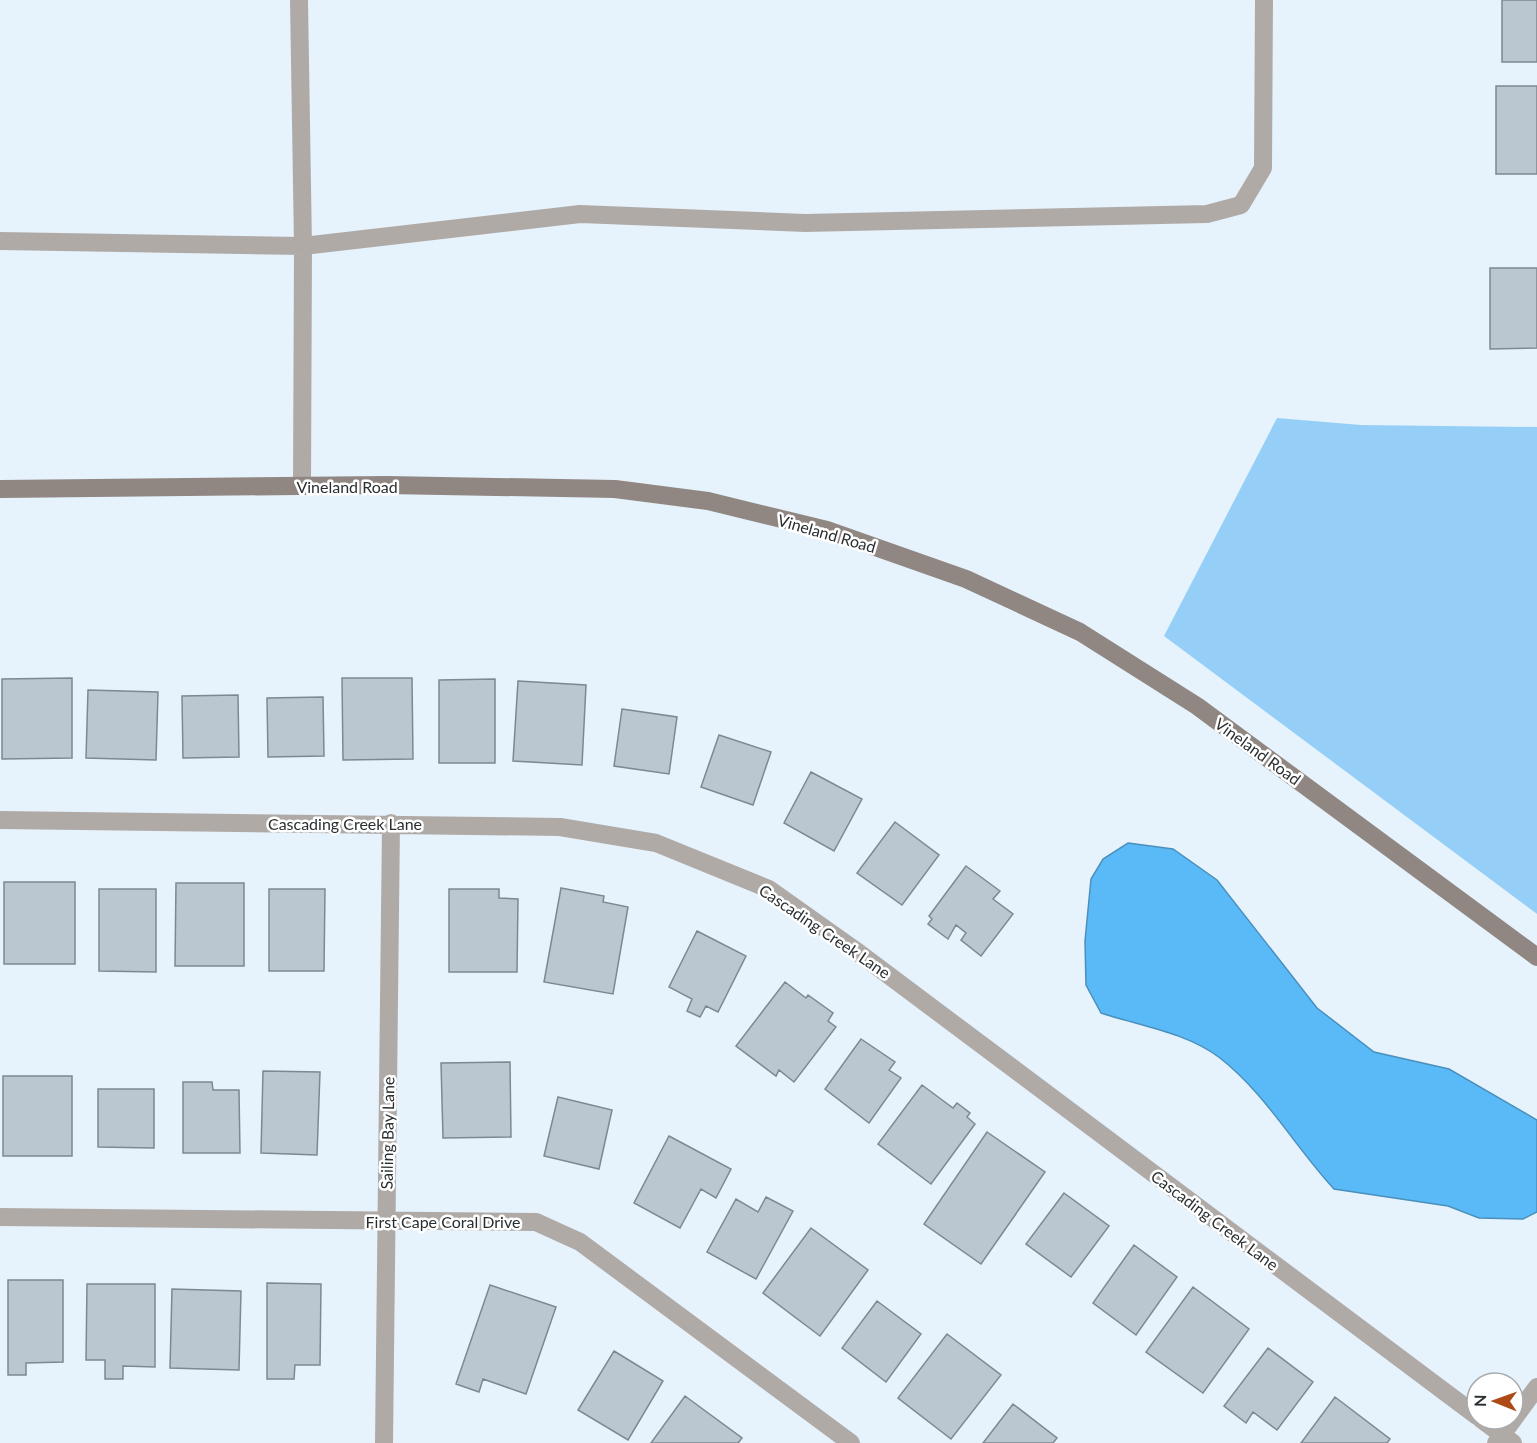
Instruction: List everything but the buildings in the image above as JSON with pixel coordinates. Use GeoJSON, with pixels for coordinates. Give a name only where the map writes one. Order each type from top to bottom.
{"type":"FeatureCollection","features":[{"type":"Feature","properties":{"kind":"main road","name":"Vineland Road"},"geometry":{"type":"LineString","coordinates":[[0,489],[302,486],[615,489],[708,501],[826,530],[966,579],[1080,632],[1197,706],[1537,957]]}},
{"type":"Feature","properties":{"kind":"street"},"geometry":{"type":"LineString","coordinates":[[299,0],[303,246],[302,486]]}},
{"type":"Feature","properties":{"kind":"street"},"geometry":{"type":"LineString","coordinates":[[0,241],[303,246],[580,214],[805,224],[1207,214],[1241,205],[1263,168],[1264,0]]}},
{"type":"Feature","properties":{"kind":"street","name":"Cascading Creek Lane"},"geometry":{"type":"LineString","coordinates":[[0,820],[560,826],[645,841],[769,889],[875,964],[1465,1407]]}},
{"type":"Feature","properties":{"kind":"street","name":"Sailing Bay Lane"},"geometry":{"type":"LineString","coordinates":[[384,1443],[391,823]]}},
{"type":"Feature","properties":{"kind":"street","name":"First Cape Coral Drive"},"geometry":{"type":"LineString","coordinates":[[0,1217],[536,1222],[580,1242],[851,1443]]}},
{"type":"Feature","properties":{"kind":"street"},"geometry":{"type":"LineString","coordinates":[[1503,1440],[1537,1387]]}},
{"type":"Feature","properties":{"kind":"shaded area"},"geometry":{"type":"Polygon","coordinates":[[[1277,418],[1361,425],[1537,427],[1537,914],[1164,636],[1277,418]]]}},
{"type":"Feature","properties":{"kind":"shaded area"},"geometry":{"type":"Polygon","coordinates":[[[1128,843],[1173,849],[1217,880],[1317,1008],[1374,1052],[1449,1069],[1537,1120],[1537,1212],[1523,1219],[1479,1218],[1448,1206],[1334,1189],[1266,1104],[1237,1072],[1220,1058],[1207,1049],[1178,1036],[1101,1013],[1086,985],[1085,941],[1091,879],[1103,859],[1128,843]]]}}]}
